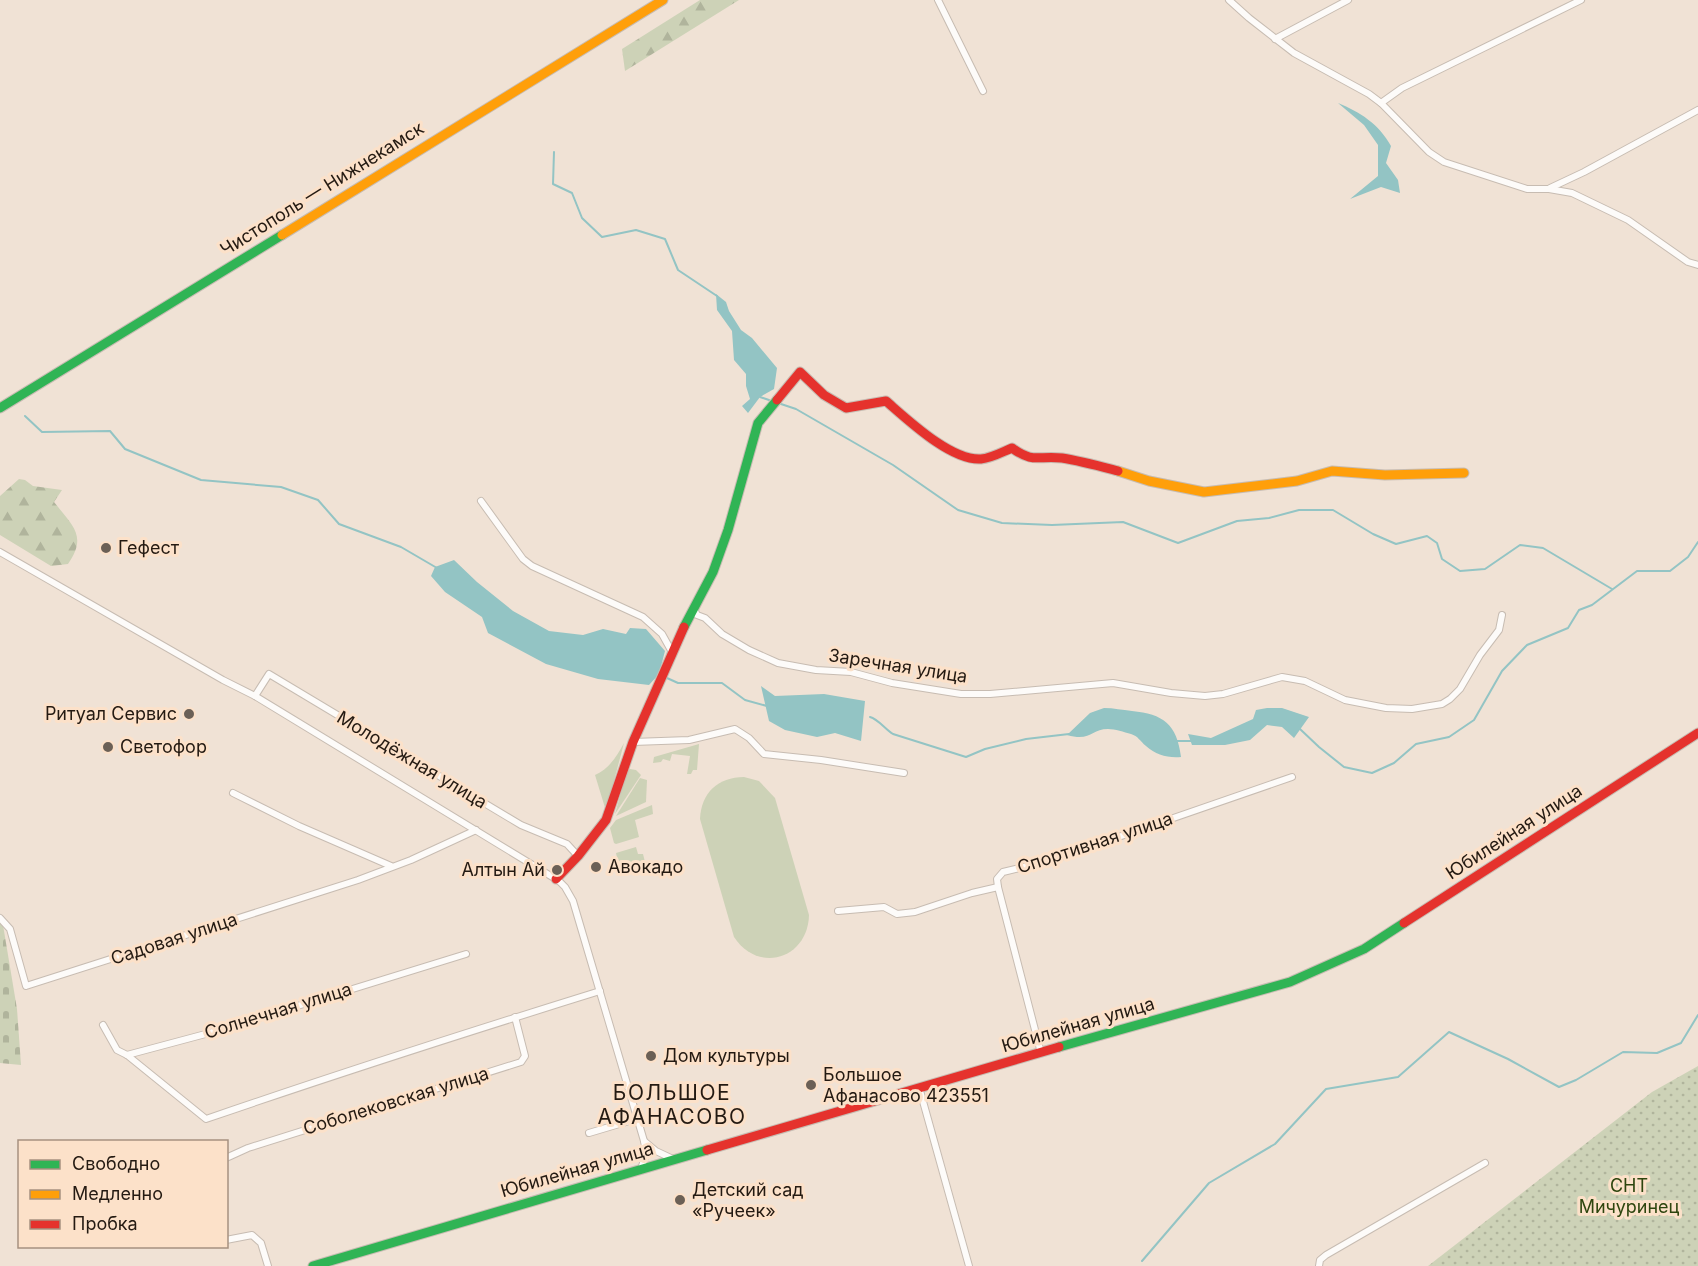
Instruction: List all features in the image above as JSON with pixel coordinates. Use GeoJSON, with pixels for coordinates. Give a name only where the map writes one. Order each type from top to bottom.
{"type":"FeatureCollection","features":[{"type":"Feature","properties":{"kind":"street","name":"Чистополь — Нижнекамск"},"geometry":{"type":"LineString","coordinates":[[0,408],[663,0]]}},
{"type":"Feature","properties":{"kind":"street"},"geometry":{"type":"LineString","coordinates":[[938,0],[983,91]]}},
{"type":"Feature","properties":{"kind":"street"},"geometry":{"type":"LineString","coordinates":[[1229,0],[1294,52],[1381,103],[1429,153],[1444,162],[1527,189],[1549,189],[1572,193],[1628,220],[1688,262],[1698,265]]}},
{"type":"Feature","properties":{"kind":"street"},"geometry":{"type":"LineString","coordinates":[[1275,39],[1348,0]]}},
{"type":"Feature","properties":{"kind":"street"},"geometry":{"type":"LineString","coordinates":[[1381,103],[1402,88],[1581,0]]}},
{"type":"Feature","properties":{"kind":"street"},"geometry":{"type":"LineString","coordinates":[[1549,189],[1698,110]]}},
{"type":"Feature","properties":{"kind":"street"},"geometry":{"type":"LineString","coordinates":[[556,879],[578,856],[606,820],[633,742],[672,652],[713,572],[728,530],[758,423],[800,372],[824,395],[846,408],[886,401],[914,425],[953,451],[980,459],[1012,448],[1026,458],[1059,458],[1094,464],[1149,481],[1204,492],[1297,481],[1332,471],[1385,475],[1464,473]]}},
{"type":"Feature","properties":{"kind":"street"},"geometry":{"type":"LineString","coordinates":[[481,501],[523,559],[532,566],[643,617],[662,634],[672,652]]}},
{"type":"Feature","properties":{"kind":"street","name":"Молодёжная улица"},"geometry":{"type":"LineString","coordinates":[[0,552],[223,680],[255,696],[556,879],[565,887],[573,901],[644,1141],[646,1154],[641,1169]]}},
{"type":"Feature","properties":{"kind":"street","name":"Заречная улица"},"geometry":{"type":"LineString","coordinates":[[694,609],[697,615],[705,618],[722,634],[778,663],[816,670],[851,672],[892,683],[961,694],[990,694],[1113,683],[1205,696],[1222,694],[1282,677],[1305,681],[1345,700],[1386,708],[1412,709],[1442,704],[1450,699],[1499,630],[1502,615]]}},
{"type":"Feature","properties":{"kind":"street","name":"Молодёжная улица"},"geometry":{"type":"LineString","coordinates":[[255,696],[269,674],[521,825],[567,844],[578,856]]}},
{"type":"Feature","properties":{"kind":"street"},"geometry":{"type":"LineString","coordinates":[[633,742],[642,744],[689,740],[735,729],[749,738],[764,754],[904,773]]}},
{"type":"Feature","properties":{"kind":"street","name":"Юбилейная улица"},"geometry":{"type":"LineString","coordinates":[[313,1266],[919,1086],[1290,982],[1364,949],[1698,733]]}},
{"type":"Feature","properties":{"kind":"street","name":"Спортивная улица"},"geometry":{"type":"LineString","coordinates":[[838,911],[884,907],[897,914],[915,912],[998,887],[998,879],[1003,872],[1049,861],[1292,777]]}},
{"type":"Feature","properties":{"kind":"street"},"geometry":{"type":"LineString","coordinates":[[232,794],[392,866]]}},
{"type":"Feature","properties":{"kind":"street","name":"Молодёжная улица"},"geometry":{"type":"LineString","coordinates":[[392,866],[411,860],[476,830]]}},
{"type":"Feature","properties":{"kind":"street","name":"Садовая улица"},"geometry":{"type":"LineString","coordinates":[[0,918],[10,929],[26,986],[358,880],[392,866]]}},
{"type":"Feature","properties":{"kind":"street"},"geometry":{"type":"LineString","coordinates":[[998,887],[1041,1053]]}},
{"type":"Feature","properties":{"kind":"street","name":"Солнечная улица"},"geometry":{"type":"LineString","coordinates":[[127,1055],[213,1032],[466,954]]}},
{"type":"Feature","properties":{"kind":"street"},"geometry":{"type":"LineString","coordinates":[[103,1025],[117,1050],[127,1055],[206,1119],[416,1048],[600,991]]}},
{"type":"Feature","properties":{"kind":"street","name":"Соболековская улица"},"geometry":{"type":"LineString","coordinates":[[228,1157],[258,1144],[520,1062],[525,1056],[525,1050],[515,1017]]}},
{"type":"Feature","properties":{"kind":"street"},"geometry":{"type":"LineString","coordinates":[[919,1086],[969,1266]]}},
{"type":"Feature","properties":{"kind":"street","name":"Юбилейная улица"},"geometry":{"type":"LineString","coordinates":[[589,1133],[636,1119]]}},
{"type":"Feature","properties":{"kind":"street"},"geometry":{"type":"LineString","coordinates":[[644,1141],[656,1151],[673,1159]]}},
{"type":"Feature","properties":{"kind":"street"},"geometry":{"type":"LineString","coordinates":[[1319,1266],[1320,1260],[1326,1255],[1485,1163]]}},
{"type":"Feature","properties":{"kind":"street"},"geometry":{"type":"LineString","coordinates":[[228,1240],[252,1235],[261,1243],[268,1266]]}},
{"type":"Feature","properties":{"kind":"green space"},"geometry":{"type":"Polygon","coordinates":[[[700,0],[739,0],[625,71],[622,49],[700,0]]]}},
{"type":"Feature","properties":{"kind":"green space"},"geometry":{"type":"Polygon","coordinates":[[[19,479],[33,486],[62,490],[54,502],[72,524],[77,538],[77,546],[68,564],[51,566],[0,535],[0,496],[19,479]]]}},
{"type":"Feature","properties":{"kind":"green space"},"geometry":{"type":"Polygon","coordinates":[[[624,743],[606,811],[595,775],[608,766],[624,743]]]}},
{"type":"Feature","properties":{"kind":"green space"},"geometry":{"type":"Polygon","coordinates":[[[699,744],[697,770],[693,770],[691,774],[687,774],[690,756],[672,754],[670,761],[663,759],[661,762],[653,763],[654,757],[699,744]]]}},
{"type":"Feature","properties":{"kind":"green space"},"geometry":{"type":"Polygon","coordinates":[[[636,770],[641,775],[615,814],[627,771],[636,770]]]}},
{"type":"Feature","properties":{"kind":"green space"},"geometry":{"type":"Polygon","coordinates":[[[744,777],[759,781],[775,798],[809,915],[806,930],[800,942],[791,951],[768,958],[756,955],[744,948],[734,937],[700,819],[704,801],[713,788],[726,780],[744,777]]]}},
{"type":"Feature","properties":{"kind":"green space"},"geometry":{"type":"Polygon","coordinates":[[[640,778],[647,780],[646,802],[616,816],[640,778]]]}},
{"type":"Feature","properties":{"kind":"green space"},"geometry":{"type":"Polygon","coordinates":[[[652,805],[653,814],[635,820],[639,837],[614,843],[610,828],[616,820],[652,805]]]}},
{"type":"Feature","properties":{"kind":"green space"},"geometry":{"type":"Polygon","coordinates":[[[636,847],[638,854],[643,854],[647,870],[621,876],[616,853],[636,847]]]}},
{"type":"Feature","properties":{"kind":"green space"},"geometry":{"type":"Polygon","coordinates":[[[0,923],[3,925],[17,1009],[21,1065],[0,1063],[0,923]]]}},
{"type":"Feature","properties":{"kind":"green space","name":"СНТ Мичуринец"},"geometry":{"type":"Polygon","coordinates":[[[1698,1066],[1698,1266],[1428,1266],[1652,1092],[1698,1066]]]}},
{"type":"Feature","properties":{"kind":"water"},"geometry":{"type":"Polygon","coordinates":[[[1338,103],[1368,120],[1386,138],[1391,146],[1386,163],[1398,180],[1400,193],[1381,187],[1350,199],[1378,176],[1378,145],[1364,125],[1338,103]]]}},
{"type":"Feature","properties":{"kind":"water"},"geometry":{"type":"Polygon","coordinates":[[[716,294],[726,302],[741,330],[752,338],[777,368],[774,389],[760,397],[748,413],[742,406],[750,399],[746,386],[746,374],[734,360],[732,331],[717,310],[716,294]]]}},
{"type":"Feature","properties":{"kind":"water"},"geometry":{"type":"Polygon","coordinates":[[[454,560],[513,611],[549,631],[583,635],[603,629],[626,634],[630,628],[646,629],[665,651],[659,674],[649,685],[598,679],[546,664],[488,633],[482,617],[445,592],[431,576],[435,567],[454,560]]]}},
{"type":"Feature","properties":{"kind":"water"},"geometry":{"type":"Polygon","coordinates":[[[761,686],[775,696],[824,694],[865,701],[861,741],[835,733],[817,737],[785,730],[769,721],[761,686]]]}},
{"type":"Feature","properties":{"kind":"water"},"geometry":{"type":"Polygon","coordinates":[[[1104,708],[1143,712],[1160,718],[1167,723],[1176,736],[1181,757],[1158,754],[1135,736],[1117,730],[1102,730],[1081,737],[1067,735],[1090,713],[1104,708]]]}},
{"type":"Feature","properties":{"kind":"water"},"geometry":{"type":"Polygon","coordinates":[[[1282,708],[1309,717],[1294,738],[1282,727],[1267,725],[1250,740],[1225,745],[1192,745],[1188,734],[1211,738],[1253,719],[1256,710],[1282,708]]]}},
{"type":"Feature","properties":{"kind":"waterway"},"geometry":{"type":"LineString","coordinates":[[554,152],[553,184],[572,193],[582,218],[602,237],[636,230],[665,239],[678,270],[717,296]]}},
{"type":"Feature","properties":{"kind":"waterway"},"geometry":{"type":"LineString","coordinates":[[760,397],[769,400]]}},
{"type":"Feature","properties":{"kind":"waterway"},"geometry":{"type":"LineString","coordinates":[[781,404],[796,409],[893,465],[958,510],[1002,523],[1052,525],[1123,522],[1178,543],[1237,521],[1269,518],[1299,510],[1333,510],[1373,534],[1396,544],[1427,536],[1437,543],[1442,559],[1460,571],[1485,569],[1520,545],[1543,548],[1612,589]]}},
{"type":"Feature","properties":{"kind":"waterway"},"geometry":{"type":"LineString","coordinates":[[25,416],[42,432],[110,431],[125,449],[201,480],[281,487],[318,500],[339,524],[401,547],[437,568]]}},
{"type":"Feature","properties":{"kind":"waterway"},"geometry":{"type":"LineString","coordinates":[[1300,729],[1344,767],[1372,773],[1394,763],[1416,744],[1449,737],[1474,720],[1502,671],[1527,645],[1568,628],[1579,610],[1592,605],[1637,571],[1670,571],[1688,557],[1698,542]]}},
{"type":"Feature","properties":{"kind":"waterway"},"geometry":{"type":"LineString","coordinates":[[667,678],[678,683],[722,683],[745,700],[767,706]]}},
{"type":"Feature","properties":{"kind":"waterway"},"geometry":{"type":"LineString","coordinates":[[870,717],[893,734],[966,757],[985,749],[1026,739],[1069,734]]}},
{"type":"Feature","properties":{"kind":"waterway"},"geometry":{"type":"LineString","coordinates":[[1174,741],[1193,741]]}},
{"type":"Feature","properties":{"kind":"waterway"},"geometry":{"type":"LineString","coordinates":[[1142,1261],[1209,1183],[1275,1144],[1326,1089],[1398,1077],[1449,1032],[1508,1059],[1559,1087],[1576,1080],[1623,1052],[1657,1053],[1681,1043],[1698,1015]]}},
{"type":"Feature","properties":{"kind":"traffic: fast"},"geometry":{"type":"LineString","coordinates":[[0,408],[282,235]]}},
{"type":"Feature","properties":{"kind":"traffic: fast"},"geometry":{"type":"LineString","coordinates":[[684,627],[713,572],[728,530],[758,423],[777,400]]}},
{"type":"Feature","properties":{"kind":"traffic: fast"},"geometry":{"type":"LineString","coordinates":[[1059,1047],[1290,982],[1364,949],[1404,923]]}},
{"type":"Feature","properties":{"kind":"traffic: fast"},"geometry":{"type":"LineString","coordinates":[[313,1266],[707,1150]]}},
{"type":"Feature","properties":{"kind":"traffic: slow"},"geometry":{"type":"LineString","coordinates":[[282,235],[663,0]]}},
{"type":"Feature","properties":{"kind":"traffic: slow"},"geometry":{"type":"LineString","coordinates":[[1118,471],[1149,481],[1204,492],[1297,481],[1332,471],[1385,475],[1464,473]]}},
{"type":"Feature","properties":{"kind":"traffic: jam"},"geometry":{"type":"LineString","coordinates":[[777,400],[800,372],[824,395],[846,408],[886,401],[930,438],[969,458],[981,459],[1012,448],[1026,456],[1062,458],[1118,471]]}},
{"type":"Feature","properties":{"kind":"traffic: jam"},"geometry":{"type":"LineString","coordinates":[[556,879],[578,856],[606,820],[633,742],[684,627]]}},
{"type":"Feature","properties":{"kind":"traffic: jam"},"geometry":{"type":"LineString","coordinates":[[1404,923],[1698,733]]}},
{"type":"Feature","properties":{"kind":"traffic: jam"},"geometry":{"type":"LineString","coordinates":[[707,1150],[1059,1047]]}},
{"type":"Feature","properties":{"kind":"place","name":"Гефест"},"geometry":{"type":"Point","coordinates":[106,548]}},
{"type":"Feature","properties":{"kind":"place","name":"Ритуал Сервис"},"geometry":{"type":"Point","coordinates":[189,714]}},
{"type":"Feature","properties":{"kind":"place","name":"Светофор"},"geometry":{"type":"Point","coordinates":[108,747]}},
{"type":"Feature","properties":{"kind":"place","name":"Авокадо"},"geometry":{"type":"Point","coordinates":[596,867]}},
{"type":"Feature","properties":{"kind":"place","name":"Алтын Ай"},"geometry":{"type":"Point","coordinates":[557,870]}},
{"type":"Feature","properties":{"kind":"place","name":"Дом культуры"},"geometry":{"type":"Point","coordinates":[651,1056]}},
{"type":"Feature","properties":{"kind":"place","name":"Большое Афанасово 423551"},"geometry":{"type":"Point","coordinates":[811,1085]}},
{"type":"Feature","properties":{"kind":"place","name":"Детский сад «Ручеек»"},"geometry":{"type":"Point","coordinates":[680,1200]}},
{"type":"Feature","properties":{"kind":"district","name":"БОЛЬШОЕ АФАНАСОВО"},"geometry":{"type":"Point","coordinates":[672,1105]}}]}
